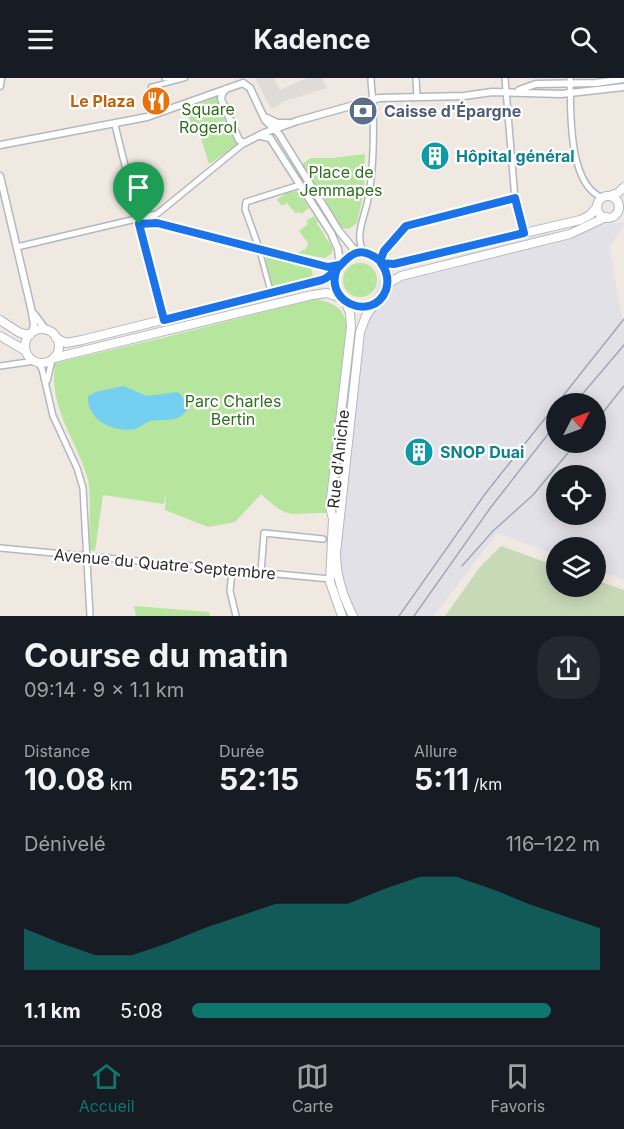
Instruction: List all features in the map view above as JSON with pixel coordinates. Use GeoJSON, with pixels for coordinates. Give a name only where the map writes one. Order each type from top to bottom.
{"type":"FeatureCollection","features":[{"type":"Feature","properties":{"kind":"main road"},"geometry":{"type":"LineString","coordinates":[[26,352],[26,341],[31,334],[39,330],[46,330],[63,342],[73,342],[322,280],[349,256],[362,254],[380,262],[394,264],[582,219],[606,197],[618,193],[624,187]]}},
{"type":"Feature","properties":{"kind":"main road"},"geometry":{"type":"LineString","coordinates":[[606,197],[615,199],[618,206]]}},
{"type":"Feature","properties":{"kind":"main road"},"geometry":{"type":"LineString","coordinates":[[387,285],[398,276],[570,234],[616,214],[624,198]]}},
{"type":"Feature","properties":{"kind":"main road"},"geometry":{"type":"LineString","coordinates":[[597,207],[606,217]]}},
{"type":"Feature","properties":{"kind":"main road"},"geometry":{"type":"LineString","coordinates":[[0,336],[26,352],[36,362],[46,363],[53,359],[318,294],[328,293],[362,307],[375,303],[387,285],[387,274],[380,262]]}},
{"type":"Feature","properties":{"kind":"main road"},"geometry":{"type":"LineString","coordinates":[[338,267],[335,286],[343,300]]}},
{"type":"Feature","properties":{"kind":"main road","name":"Rue d'Aniche"},"geometry":{"type":"LineString","coordinates":[[342,616],[330,579],[333,521],[331,498],[339,446],[351,327],[349,311],[343,300]]}},
{"type":"Feature","properties":{"kind":"main road","name":"Rue d'Aniche"},"geometry":{"type":"LineString","coordinates":[[351,612],[338,572],[336,553],[360,330],[375,303]]}},
{"type":"Feature","properties":{"kind":"main road"},"geometry":{"type":"LineString","coordinates":[[0,320],[20,333],[31,334]]}},
{"type":"Feature","properties":{"kind":"main road"},"geometry":{"type":"LineString","coordinates":[[53,359],[58,349],[56,338]]}},
{"type":"Feature","properties":{"kind":"street"},"geometry":{"type":"LineString","coordinates":[[0,86],[1,78]]}},
{"type":"Feature","properties":{"kind":"street"},"geometry":{"type":"LineString","coordinates":[[165,78],[177,78]]}},
{"type":"Feature","properties":{"kind":"street"},"geometry":{"type":"LineString","coordinates":[[152,87],[185,78]]}},
{"type":"Feature","properties":{"kind":"street"},"geometry":{"type":"LineString","coordinates":[[362,254],[360,237],[369,188],[373,99],[371,78]]}},
{"type":"Feature","properties":{"kind":"street"},"geometry":{"type":"LineString","coordinates":[[416,78],[417,96]]}},
{"type":"Feature","properties":{"kind":"street"},"geometry":{"type":"LineString","coordinates":[[505,78],[509,92],[515,198],[524,233]]}},
{"type":"Feature","properties":{"kind":"street"},"geometry":{"type":"LineString","coordinates":[[509,92],[536,84],[570,81],[596,83],[624,79]]}},
{"type":"Feature","properties":{"kind":"street"},"geometry":{"type":"LineString","coordinates":[[0,145],[115,125],[147,117],[207,97],[242,80],[249,87],[267,123],[276,130],[339,231],[352,247],[362,254]]}},
{"type":"Feature","properties":{"kind":"street"},"geometry":{"type":"LineString","coordinates":[[570,81],[573,146],[582,177],[591,191],[606,197]]}},
{"type":"Feature","properties":{"kind":"street"},"geometry":{"type":"LineString","coordinates":[[261,113],[270,121],[279,124],[373,99],[464,96],[489,92],[571,94],[624,87]]}},
{"type":"Feature","properties":{"kind":"street"},"geometry":{"type":"LineString","coordinates":[[226,89],[222,94],[222,100],[239,140],[244,143]]}},
{"type":"Feature","properties":{"kind":"street"},"geometry":{"type":"LineString","coordinates":[[207,97],[217,96],[222,100]]}},
{"type":"Feature","properties":{"kind":"street"},"geometry":{"type":"LineString","coordinates":[[17,248],[139,221],[157,214],[244,143],[297,121]]}},
{"type":"Feature","properties":{"kind":"street"},"geometry":{"type":"LineString","coordinates":[[115,125],[164,320]]}},
{"type":"Feature","properties":{"kind":"street"},"geometry":{"type":"LineString","coordinates":[[139,221],[157,223],[328,267],[338,267],[339,252],[334,238],[268,136],[260,136]]}},
{"type":"Feature","properties":{"kind":"street"},"geometry":{"type":"LineString","coordinates":[[0,176],[31,308],[34,324],[31,334]]}},
{"type":"Feature","properties":{"kind":"street"},"geometry":{"type":"LineString","coordinates":[[271,293],[259,248],[245,209],[246,202],[300,185]]}},
{"type":"Feature","properties":{"kind":"street"},"geometry":{"type":"LineString","coordinates":[[380,262],[384,251],[406,226],[515,198]]}},
{"type":"Feature","properties":{"kind":"street"},"geometry":{"type":"LineString","coordinates":[[0,210],[8,209]]}},
{"type":"Feature","properties":{"kind":"street"},"geometry":{"type":"LineString","coordinates":[[31,308],[46,330]]}},
{"type":"Feature","properties":{"kind":"street"},"geometry":{"type":"LineString","coordinates":[[12,363],[26,352]]}},
{"type":"Feature","properties":{"kind":"street"},"geometry":{"type":"LineString","coordinates":[[48,397],[47,376],[53,359]]}},
{"type":"Feature","properties":{"kind":"street"},"geometry":{"type":"LineString","coordinates":[[0,366],[36,362],[42,369],[55,420],[82,483],[90,616]]}},
{"type":"Feature","properties":{"kind":"street"},"geometry":{"type":"LineString","coordinates":[[261,573],[264,533],[323,539]]}},
{"type":"Feature","properties":{"kind":"street","name":"Avenue du Quatre Septembre"},"geometry":{"type":"LineString","coordinates":[[0,548],[330,579]]}},
{"type":"Feature","properties":{"kind":"street"},"geometry":{"type":"LineString","coordinates":[[232,570],[230,591],[236,616]]}},
{"type":"Feature","properties":{"kind":"shaded area"},"geometry":{"type":"Polygon","coordinates":[[[255,78],[274,78],[280,90],[307,78],[322,78],[327,88],[281,102],[271,109],[255,78]]]}},
{"type":"Feature","properties":{"kind":"shaded area"},"geometry":{"type":"Polygon","coordinates":[[[624,222],[624,226],[609,247],[624,327],[624,580],[606,573],[606,537],[546,537],[546,551],[497,533],[434,616],[357,616],[343,582],[339,555],[363,333],[379,281],[520,237],[624,222]]]}},
{"type":"Feature","properties":{"kind":"green space","name":"Square Rogerol"},"geometry":{"type":"Polygon","coordinates":[[[217,97],[239,144],[209,164],[200,135],[195,135],[186,109],[217,97]]]}},
{"type":"Feature","properties":{"kind":"green space","name":"Place de Jemmapes"},"geometry":{"type":"Polygon","coordinates":[[[365,154],[364,191],[357,223],[349,229],[342,228],[302,164],[311,158],[365,154]]]}},
{"type":"Feature","properties":{"kind":"green space"},"geometry":{"type":"Polygon","coordinates":[[[287,192],[300,193],[309,208],[301,214],[300,212],[295,213],[287,203],[282,206],[277,200],[287,192]]]}},
{"type":"Feature","properties":{"kind":"green space"},"geometry":{"type":"Polygon","coordinates":[[[314,216],[333,249],[331,254],[325,258],[297,253],[306,249],[308,243],[299,231],[308,224],[306,221],[314,216]]]}},
{"type":"Feature","properties":{"kind":"green space"},"geometry":{"type":"Polygon","coordinates":[[[265,256],[311,268],[313,276],[272,286],[265,256]]]}},
{"type":"Feature","properties":{"kind":"green space"},"geometry":{"type":"Polygon","coordinates":[[[360,263],[372,268],[377,280],[372,292],[360,297],[348,292],[343,280],[348,268],[360,263]]]}},
{"type":"Feature","properties":{"kind":"green space","name":"Parc Charles Bertin"},"geometry":{"type":"Polygon","coordinates":[[[315,299],[328,302],[338,308],[344,316],[347,329],[326,513],[291,514],[279,509],[261,494],[235,522],[208,527],[165,510],[166,492],[164,504],[103,495],[95,551],[89,550],[89,483],[59,408],[54,379],[55,363],[315,299]]]}},
{"type":"Feature","properties":{"kind":"green space"},"geometry":{"type":"Polygon","coordinates":[[[501,546],[546,562],[546,597],[606,597],[606,584],[624,590],[624,616],[445,616],[480,567],[501,546]]]}},
{"type":"Feature","properties":{"kind":"green space"},"geometry":{"type":"Polygon","coordinates":[[[134,606],[209,612],[210,616],[136,616],[134,606]]]}},
{"type":"Feature","properties":{"kind":"water"},"geometry":{"type":"Polygon","coordinates":[[[123,386],[147,396],[178,392],[187,402],[188,409],[175,419],[150,421],[134,429],[118,429],[102,423],[91,411],[88,396],[123,386]]]}},
{"type":"Feature","properties":{"kind":"railway"},"geometry":{"type":"LineString","coordinates":[[399,616],[485,494],[624,319]]}},
{"type":"Feature","properties":{"kind":"railway"},"geometry":{"type":"LineString","coordinates":[[583,393],[624,345]]}},
{"type":"Feature","properties":{"kind":"railway"},"geometry":{"type":"LineString","coordinates":[[606,408],[624,386]]}},
{"type":"Feature","properties":{"kind":"railway"},"geometry":{"type":"LineString","coordinates":[[414,616],[491,507],[546,437]]}},
{"type":"Feature","properties":{"kind":"railway"},"geometry":{"type":"LineString","coordinates":[[462,566],[493,531],[533,495],[568,453]]}},
{"type":"Feature","properties":{"kind":"place","name":"Le Plaza"},"geometry":{"type":"Point","coordinates":[156,101]}},
{"type":"Feature","properties":{"kind":"place","name":"Caisse d'Épargne"},"geometry":{"type":"Point","coordinates":[363,111]}},
{"type":"Feature","properties":{"kind":"place","name":"Hôpital général"},"geometry":{"type":"Point","coordinates":[435,156]}},
{"type":"Feature","properties":{"kind":"place","name":"SNOP Duai"},"geometry":{"type":"Point","coordinates":[419,452]}},
{"type":"Feature","properties":{"kind":"route"},"geometry":{"type":"LineString","coordinates":[[139,224],[157,223],[328,267],[339,265],[336,270],[334,279],[338,294],[348,303],[362,307],[376,302],[386,290],[387,276],[381,263],[394,264],[524,233],[515,198],[406,226],[384,251],[380,261],[369,255],[354,254],[345,259],[336,270],[327,279],[164,320],[139,224]]}}]}
